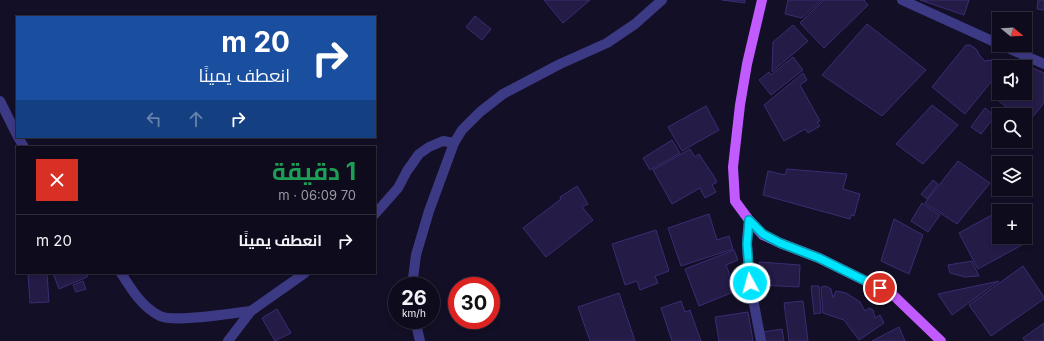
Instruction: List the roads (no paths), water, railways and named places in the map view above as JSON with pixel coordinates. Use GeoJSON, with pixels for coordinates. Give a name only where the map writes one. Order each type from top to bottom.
{"type":"FeatureCollection","features":[{"type":"Feature","properties":{"kind":"main road"},"geometry":{"type":"LineString","coordinates":[[762,0],[747,64],[740,105],[733,167],[735,201],[749,220],[763,234],[780,243],[819,258],[892,294],[941,341]]}},
{"type":"Feature","properties":{"kind":"street"},"geometry":{"type":"LineString","coordinates":[[413,277],[416,255],[429,211],[454,143],[462,130],[480,112],[503,94],[560,64],[607,43],[635,24],[662,0]]}},
{"type":"Feature","properties":{"kind":"street"},"geometry":{"type":"LineString","coordinates":[[902,0],[992,41]]}},
{"type":"Feature","properties":{"kind":"street"},"geometry":{"type":"LineString","coordinates":[[1016,52],[1044,64]]}},
{"type":"Feature","properties":{"kind":"street"},"geometry":{"type":"LineString","coordinates":[[0,101],[16,132]]}},
{"type":"Feature","properties":{"kind":"street"},"geometry":{"type":"LineString","coordinates":[[376,213],[398,188],[407,171],[419,154],[442,141],[454,143]]}},
{"type":"Feature","properties":{"kind":"street"},"geometry":{"type":"LineString","coordinates":[[749,220],[747,244],[748,265],[761,341]]}},
{"type":"Feature","properties":{"kind":"street"},"geometry":{"type":"LineString","coordinates":[[123,274],[134,294],[148,308],[160,316],[175,319],[251,311]]}},
{"type":"Feature","properties":{"kind":"street"},"geometry":{"type":"LineString","coordinates":[[228,341],[251,311],[304,274]]}},
{"type":"Feature","properties":{"kind":"street"},"geometry":{"type":"LineString","coordinates":[[417,329],[420,341]]}}]}
